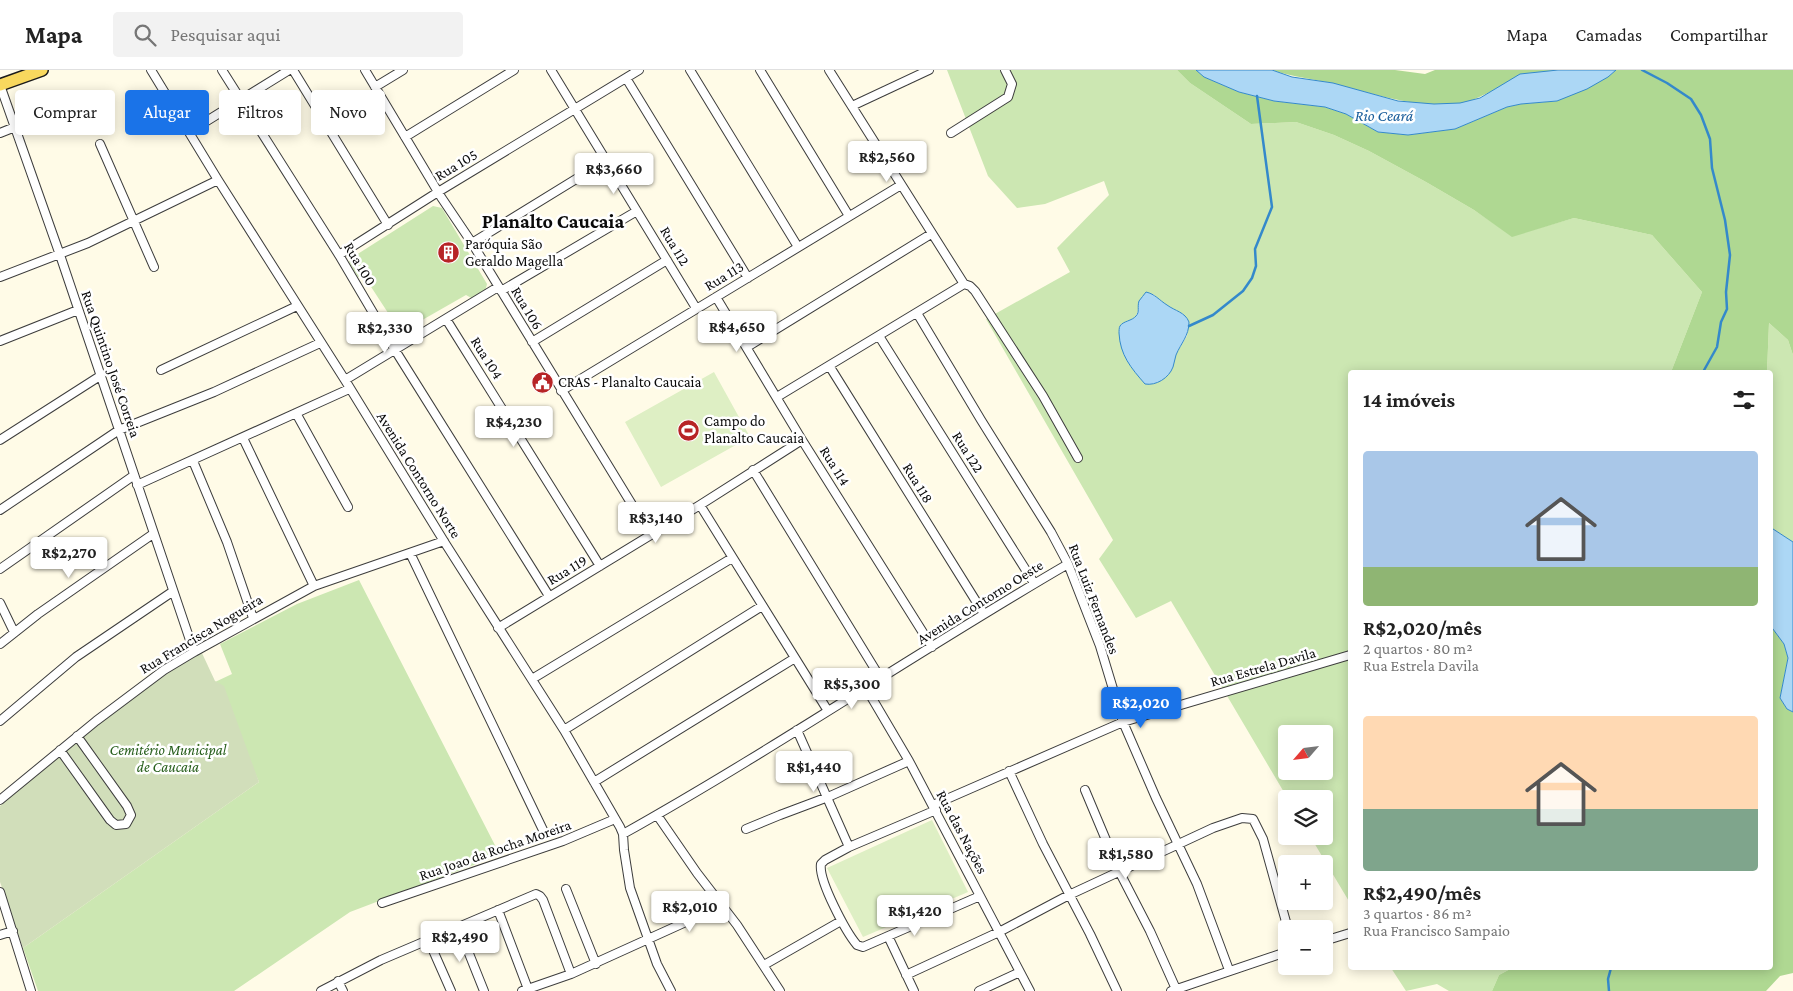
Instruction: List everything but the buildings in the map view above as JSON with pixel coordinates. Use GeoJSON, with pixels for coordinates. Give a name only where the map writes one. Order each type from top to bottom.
{"type":"FeatureCollection","features":[{"type":"Feature","properties":{"kind":"main road"},"geometry":{"type":"LineString","coordinates":[[0,85],[42,70]]}},
{"type":"Feature","properties":{"kind":"street","name":"Avenida Contorno Norte"},"geometry":{"type":"LineString","coordinates":[[151,70],[163,90]]}},
{"type":"Feature","properties":{"kind":"street","name":"Rua 100"},"geometry":{"type":"LineString","coordinates":[[222,70],[235,90]]}},
{"type":"Feature","properties":{"kind":"street"},"geometry":{"type":"LineString","coordinates":[[258,90],[291,70],[388,225]]}},
{"type":"Feature","properties":{"kind":"street","name":"Rua 106"},"geometry":{"type":"LineString","coordinates":[[365,70],[438,192],[472,243],[650,534]]}},
{"type":"Feature","properties":{"kind":"street"},"geometry":{"type":"LineString","coordinates":[[375,87],[404,70]]}},
{"type":"Feature","properties":{"kind":"street"},"geometry":{"type":"LineString","coordinates":[[405,137],[514,70]]}},
{"type":"Feature","properties":{"kind":"street","name":"Rua 112"},"geometry":{"type":"LineString","coordinates":[[551,70],[576,108],[696,308]]}},
{"type":"Feature","properties":{"kind":"street","name":"Rua 105"},"geometry":{"type":"LineString","coordinates":[[339,255],[438,192],[639,70]]}},
{"type":"Feature","properties":{"kind":"street"},"geometry":{"type":"LineString","coordinates":[[690,70],[798,247]]}},
{"type":"Feature","properties":{"kind":"street"},"geometry":{"type":"LineString","coordinates":[[760,70],[849,216]]}},
{"type":"Feature","properties":{"kind":"street"},"geometry":{"type":"LineString","coordinates":[[829,70],[931,234],[964,284],[970,286],[980,298],[1043,396],[1078,458]]}},
{"type":"Feature","properties":{"kind":"street"},"geometry":{"type":"LineString","coordinates":[[852,106],[929,70]]}},
{"type":"Feature","properties":{"kind":"street"},"geometry":{"type":"LineString","coordinates":[[951,133],[1008,97],[1012,84],[1006,70]]}},
{"type":"Feature","properties":{"kind":"street"},"geometry":{"type":"LineString","coordinates":[[626,78],[748,278]]}},
{"type":"Feature","properties":{"kind":"street","name":"Rua Quintino José Correia"},"geometry":{"type":"LineString","coordinates":[[0,85],[15,127]]}},
{"type":"Feature","properties":{"kind":"street"},"geometry":{"type":"LineString","coordinates":[[0,133],[15,127]]}},
{"type":"Feature","properties":{"kind":"street","name":"Rua Quintino José Correia"},"geometry":{"type":"LineString","coordinates":[[18,135],[194,652]]}},
{"type":"Feature","properties":{"kind":"street","name":"Avenida Contorno Norte"},"geometry":{"type":"LineString","coordinates":[[191,135],[498,628],[564,730],[623,834]]}},
{"type":"Feature","properties":{"kind":"street","name":"Rua 100"},"geometry":{"type":"LineString","coordinates":[[263,135],[549,596]]}},
{"type":"Feature","properties":{"kind":"street"},"geometry":{"type":"LineString","coordinates":[[100,144],[154,267]]}},
{"type":"Feature","properties":{"kind":"street"},"geometry":{"type":"LineString","coordinates":[[472,243],[607,160]]}},
{"type":"Feature","properties":{"kind":"street"},"geometry":{"type":"LineString","coordinates":[[0,278],[60,255],[218,180]]}},
{"type":"Feature","properties":{"kind":"street","name":"Rua 113"},"geometry":{"type":"LineString","coordinates":[[561,391],[901,185]]}},
{"type":"Feature","properties":{"kind":"street"},"geometry":{"type":"LineString","coordinates":[[345,380],[446,319],[637,211]]}},
{"type":"Feature","properties":{"kind":"street"},"geometry":{"type":"LineString","coordinates":[[747,347],[931,234]]}},
{"type":"Feature","properties":{"kind":"street"},"geometry":{"type":"LineString","coordinates":[[532,342],[667,260]]}},
{"type":"Feature","properties":{"kind":"street"},"geometry":{"type":"LineString","coordinates":[[777,397],[830,367],[964,284]]}},
{"type":"Feature","properties":{"kind":"street","name":"Rua 114"},"geometry":{"type":"LineString","coordinates":[[716,297],[802,440],[932,648]]}},
{"type":"Feature","properties":{"kind":"street"},"geometry":{"type":"LineString","coordinates":[[161,370],[297,306]]}},
{"type":"Feature","properties":{"kind":"street"},"geometry":{"type":"LineString","coordinates":[[0,340],[78,310]]}},
{"type":"Feature","properties":{"kind":"street","name":"Rua Luiz Fernandes"},"geometry":{"type":"LineString","coordinates":[[917,312],[1046,524],[1068,564],[1100,646],[1123,722],[1198,884],[1229,970]]}},
{"type":"Feature","properties":{"kind":"street","name":"Rua 104"},"geometry":{"type":"LineString","coordinates":[[446,319],[600,566]]}},
{"type":"Feature","properties":{"kind":"street","name":"Rua 122"},"geometry":{"type":"LineString","coordinates":[[879,336],[1034,583]]}},
{"type":"Feature","properties":{"kind":"street"},"geometry":{"type":"LineString","coordinates":[[0,510],[119,430],[214,392],[320,342]]}},
{"type":"Feature","properties":{"kind":"street","name":"Rua 118"},"geometry":{"type":"LineString","coordinates":[[830,367],[984,614]]}},
{"type":"Feature","properties":{"kind":"street"},"geometry":{"type":"LineString","coordinates":[[0,440],[100,376]]}},
{"type":"Feature","properties":{"kind":"street"},"geometry":{"type":"LineString","coordinates":[[137,485],[349,389]]}},
{"type":"Feature","properties":{"kind":"street"},"geometry":{"type":"LineString","coordinates":[[296,413],[348,506]]}},
{"type":"Feature","properties":{"kind":"street"},"geometry":{"type":"LineString","coordinates":[[243,438],[314,586]]}},
{"type":"Feature","properties":{"kind":"street","name":"Rua 119"},"geometry":{"type":"LineString","coordinates":[[498,628],[700,505],[802,440]]}},
{"type":"Feature","properties":{"kind":"street"},"geometry":{"type":"LineString","coordinates":[[193,461],[226,542],[253,618]]}},
{"type":"Feature","properties":{"kind":"street"},"geometry":{"type":"LineString","coordinates":[[754,470],[881,679]]}},
{"type":"Feature","properties":{"kind":"street"},"geometry":{"type":"LineString","coordinates":[[0,569],[134,476]]}},
{"type":"Feature","properties":{"kind":"street"},"geometry":{"type":"LineString","coordinates":[[700,505],[828,712]]}},
{"type":"Feature","properties":{"kind":"street"},"geometry":{"type":"LineString","coordinates":[[0,644],[14,632],[153,534]]}},
{"type":"Feature","properties":{"kind":"street","name":"Rua Francisca Nogueira"},"geometry":{"type":"LineString","coordinates":[[0,800],[77,736],[164,670],[194,652],[314,586],[444,541]]}},
{"type":"Feature","properties":{"kind":"street"},"geometry":{"type":"LineString","coordinates":[[410,553],[544,830]]}},
{"type":"Feature","properties":{"kind":"street"},"geometry":{"type":"LineString","coordinates":[[532,679],[732,558]]}},
{"type":"Feature","properties":{"kind":"street","name":"Avenida Contorno Oeste"},"geometry":{"type":"LineString","coordinates":[[623,834],[828,712],[1034,583],[1068,564]]}},
{"type":"Feature","properties":{"kind":"street"},"geometry":{"type":"LineString","coordinates":[[0,721],[76,657],[172,592]]}},
{"type":"Feature","properties":{"kind":"street"},"geometry":{"type":"LineString","coordinates":[[0,603],[14,632]]}},
{"type":"Feature","properties":{"kind":"street"},"geometry":{"type":"LineString","coordinates":[[564,730],[762,606]]}},
{"type":"Feature","properties":{"kind":"street","name":"Rua Estrela Davila"},"geometry":{"type":"LineString","coordinates":[[841,921],[821,876],[820,864],[849,847],[1009,771],[1123,722],[1348,656]]}},
{"type":"Feature","properties":{"kind":"street"},"geometry":{"type":"LineString","coordinates":[[594,782],[795,658]]}},
{"type":"Feature","properties":{"kind":"street","name":"Rua das Nações"},"geometry":{"type":"LineString","coordinates":[[866,688],[909,760],[1030,991]]}},
{"type":"Feature","properties":{"kind":"street"},"geometry":{"type":"LineString","coordinates":[[797,730],[849,847]]}},
{"type":"Feature","properties":{"kind":"street"},"geometry":{"type":"LineString","coordinates":[[60,750],[113,823],[120,826],[126,824],[130,815],[127,806],[77,736]]}},
{"type":"Feature","properties":{"kind":"street"},"geometry":{"type":"LineString","coordinates":[[746,829],[780,814],[828,797],[909,760]]}},
{"type":"Feature","properties":{"kind":"street"},"geometry":{"type":"LineString","coordinates":[[1009,771],[1043,844],[1097,947],[1117,991]]}},
{"type":"Feature","properties":{"kind":"street"},"geometry":{"type":"LineString","coordinates":[[1085,790],[1119,871],[1150,931],[1174,990],[1278,955]]}},
{"type":"Feature","properties":{"kind":"street"},"geometry":{"type":"LineString","coordinates":[[657,815],[737,925],[780,991]]}},
{"type":"Feature","properties":{"kind":"street"},"geometry":{"type":"LineString","coordinates":[[906,974],[999,932],[1119,871],[1213,828],[1242,818],[1253,819],[1256,823],[1266,848],[1286,920]]}},
{"type":"Feature","properties":{"kind":"street","name":"Rua Joao da Rocha Moreira"},"geometry":{"type":"LineString","coordinates":[[382,904],[563,841],[615,820]]}},
{"type":"Feature","properties":{"kind":"street"},"geometry":{"type":"LineString","coordinates":[[623,834],[630,888],[657,964],[671,991]]}},
{"type":"Feature","properties":{"kind":"street"},"geometry":{"type":"LineString","coordinates":[[566,889],[596,964]]}},
{"type":"Feature","properties":{"kind":"street"},"geometry":{"type":"LineString","coordinates":[[0,892],[32,991]]}},
{"type":"Feature","properties":{"kind":"street"},"geometry":{"type":"LineString","coordinates":[[321,991],[338,981],[428,939],[536,894],[543,900],[571,974]]}},
{"type":"Feature","properties":{"kind":"street"},"geometry":{"type":"LineString","coordinates":[[764,965],[841,921],[854,942],[864,947],[980,896]]}},
{"type":"Feature","properties":{"kind":"street"},"geometry":{"type":"LineString","coordinates":[[498,910],[525,990],[596,964],[722,906]]}},
{"type":"Feature","properties":{"kind":"street"},"geometry":{"type":"LineString","coordinates":[[458,926],[484,991]]}},
{"type":"Feature","properties":{"kind":"street"},"geometry":{"type":"LineString","coordinates":[[0,935],[13,930]]}},
{"type":"Feature","properties":{"kind":"street"},"geometry":{"type":"LineString","coordinates":[[1333,938],[1348,934]]}},
{"type":"Feature","properties":{"kind":"street"},"geometry":{"type":"LineString","coordinates":[[888,936],[914,991]]}},
{"type":"Feature","properties":{"kind":"street"},"geometry":{"type":"LineString","coordinates":[[428,939],[450,991]]}},
{"type":"Feature","properties":{"kind":"street"},"geometry":{"type":"LineString","coordinates":[[979,991],[1020,972]]}},
{"type":"Feature","properties":{"kind":"street"},"geometry":{"type":"LineString","coordinates":[[338,981],[343,991]]}},
{"type":"Feature","properties":{"kind":"green space"},"geometry":{"type":"Polygon","coordinates":[[[947,70],[1177,70],[1190,83],[1251,124],[1296,122],[1334,135],[1369,151],[1426,182],[1474,210],[1512,236],[1574,218],[1652,235],[1702,292],[1672,370],[1348,370],[1348,900],[1333,875],[1333,855],[1321,855],[1315,845],[1333,845],[1333,790],[1283,790],[1171,601],[1136,618],[1099,559],[1113,540],[986,319],[1070,272],[1057,248],[1109,195],[1104,181],[1045,204],[1017,208],[988,176],[947,70]],[[1153,294],[1138,306],[1134,318],[1121,324],[1172,369],[1176,354],[1187,336],[1189,322],[1183,314],[1167,306],[1153,294]]]}},
{"type":"Feature","properties":{"kind":"green space"},"geometry":{"type":"Polygon","coordinates":[[[1177,70],[1196,70],[1204,77],[1239,92],[1274,101],[1325,107],[1346,114],[1378,132],[1408,135],[1455,129],[1507,107],[1557,101],[1608,77],[1616,70],[1793,70],[1793,355],[1788,340],[1769,323],[1767,370],[1672,370],[1702,292],[1652,235],[1574,218],[1512,237],[1474,210],[1369,151],[1334,135],[1296,122],[1251,124],[1190,83],[1177,70]]]}},
{"type":"Feature","properties":{"kind":"green space"},"geometry":{"type":"Polygon","coordinates":[[[1272,70],[1395,70],[1425,74],[1435,70],[1558,70],[1512,83],[1467,102],[1446,105],[1398,100],[1272,70]]]}},
{"type":"Feature","properties":{"kind":"green space"},"geometry":{"type":"Polygon","coordinates":[[[433,206],[442,208],[487,284],[485,292],[473,299],[466,295],[417,323],[419,331],[405,340],[398,339],[389,325],[392,319],[364,276],[358,277],[349,262],[353,257],[433,206]]]}},
{"type":"Feature","properties":{"kind":"green space"},"geometry":{"type":"Polygon","coordinates":[[[1769,323],[1788,340],[1793,355],[1793,542],[1773,529],[1773,370],[1767,370],[1769,323]]]}},
{"type":"Feature","properties":{"kind":"green space","name":"Campo do Planalto Caucaia"},"geometry":{"type":"Polygon","coordinates":[[[714,372],[750,437],[661,487],[625,422],[714,372]]]}},
{"type":"Feature","properties":{"kind":"green space"},"geometry":{"type":"Polygon","coordinates":[[[359,580],[500,855],[350,912],[234,991],[38,991],[23,948],[259,782],[215,682],[232,674],[220,644],[297,604],[359,580]]]}},
{"type":"Feature","properties":{"kind":"green space"},"geometry":{"type":"Polygon","coordinates":[[[1773,629],[1784,644],[1788,658],[1780,698],[1787,709],[1793,712],[1793,973],[1780,976],[1766,991],[1492,991],[1499,975],[1508,970],[1773,970],[1773,629]]]}},
{"type":"Feature","properties":{"kind":"green space","name":"Cemitério Municipal de Caucaia"},"geometry":{"type":"Polygon","coordinates":[[[201,651],[215,681],[224,686],[259,782],[23,948],[0,882],[0,806],[52,760],[124,702],[201,651]]]}},
{"type":"Feature","properties":{"kind":"green space"},"geometry":{"type":"Polygon","coordinates":[[[932,820],[968,892],[863,937],[827,868],[932,820]]]}},
{"type":"Feature","properties":{"kind":"green space"},"geometry":{"type":"Polygon","coordinates":[[[1392,970],[1508,970],[1499,975],[1492,991],[1449,991],[1437,984],[1406,991],[1392,970]]]}},
{"type":"Feature","properties":{"kind":"water","name":"Rio Ceará"},"geometry":{"type":"Polygon","coordinates":[[[1196,70],[1272,70],[1292,77],[1333,83],[1398,101],[1434,104],[1460,103],[1480,98],[1520,74],[1558,70],[1616,70],[1587,89],[1557,101],[1507,107],[1455,129],[1408,135],[1378,132],[1346,114],[1325,107],[1274,101],[1239,92],[1204,77],[1196,70]]]}},
{"type":"Feature","properties":{"kind":"water"},"geometry":{"type":"Polygon","coordinates":[[[1146,292],[1182,314],[1189,322],[1189,327],[1171,371],[1162,380],[1153,384],[1145,384],[1127,361],[1119,333],[1121,324],[1134,318],[1137,314],[1139,301],[1146,292]]]}},
{"type":"Feature","properties":{"kind":"water"},"geometry":{"type":"Polygon","coordinates":[[[1773,529],[1793,542],[1793,712],[1787,709],[1780,698],[1788,658],[1784,644],[1773,629],[1773,529]]]}},
{"type":"Feature","properties":{"kind":"waterway"},"geometry":{"type":"LineString","coordinates":[[1642,70],[1667,83],[1691,99],[1701,115],[1710,139],[1712,168],[1725,220],[1730,255],[1726,292],[1727,309],[1721,322],[1717,347],[1704,370]]}},
{"type":"Feature","properties":{"kind":"waterway"},"geometry":{"type":"LineString","coordinates":[[1189,326],[1213,315],[1243,291],[1252,278],[1256,266],[1255,249],[1272,207],[1257,96]]}},
{"type":"Feature","properties":{"kind":"waterway"},"geometry":{"type":"LineString","coordinates":[[1609,991],[1608,979],[1610,970]]}},
{"type":"Feature","properties":{"kind":"place","name":"Paróquia São Geraldo Magella"},"geometry":{"type":"Point","coordinates":[449,253]}},
{"type":"Feature","properties":{"kind":"place","name":"CRAS - Planalto Caucaia"},"geometry":{"type":"Point","coordinates":[542,382]}},
{"type":"Feature","properties":{"kind":"place","name":"Campo do Planalto Caucaia"},"geometry":{"type":"Point","coordinates":[688,430]}},
{"type":"Feature","properties":{"kind":"district","name":"Planalto Caucaia"},"geometry":{"type":"Point","coordinates":[553,221]}}]}
